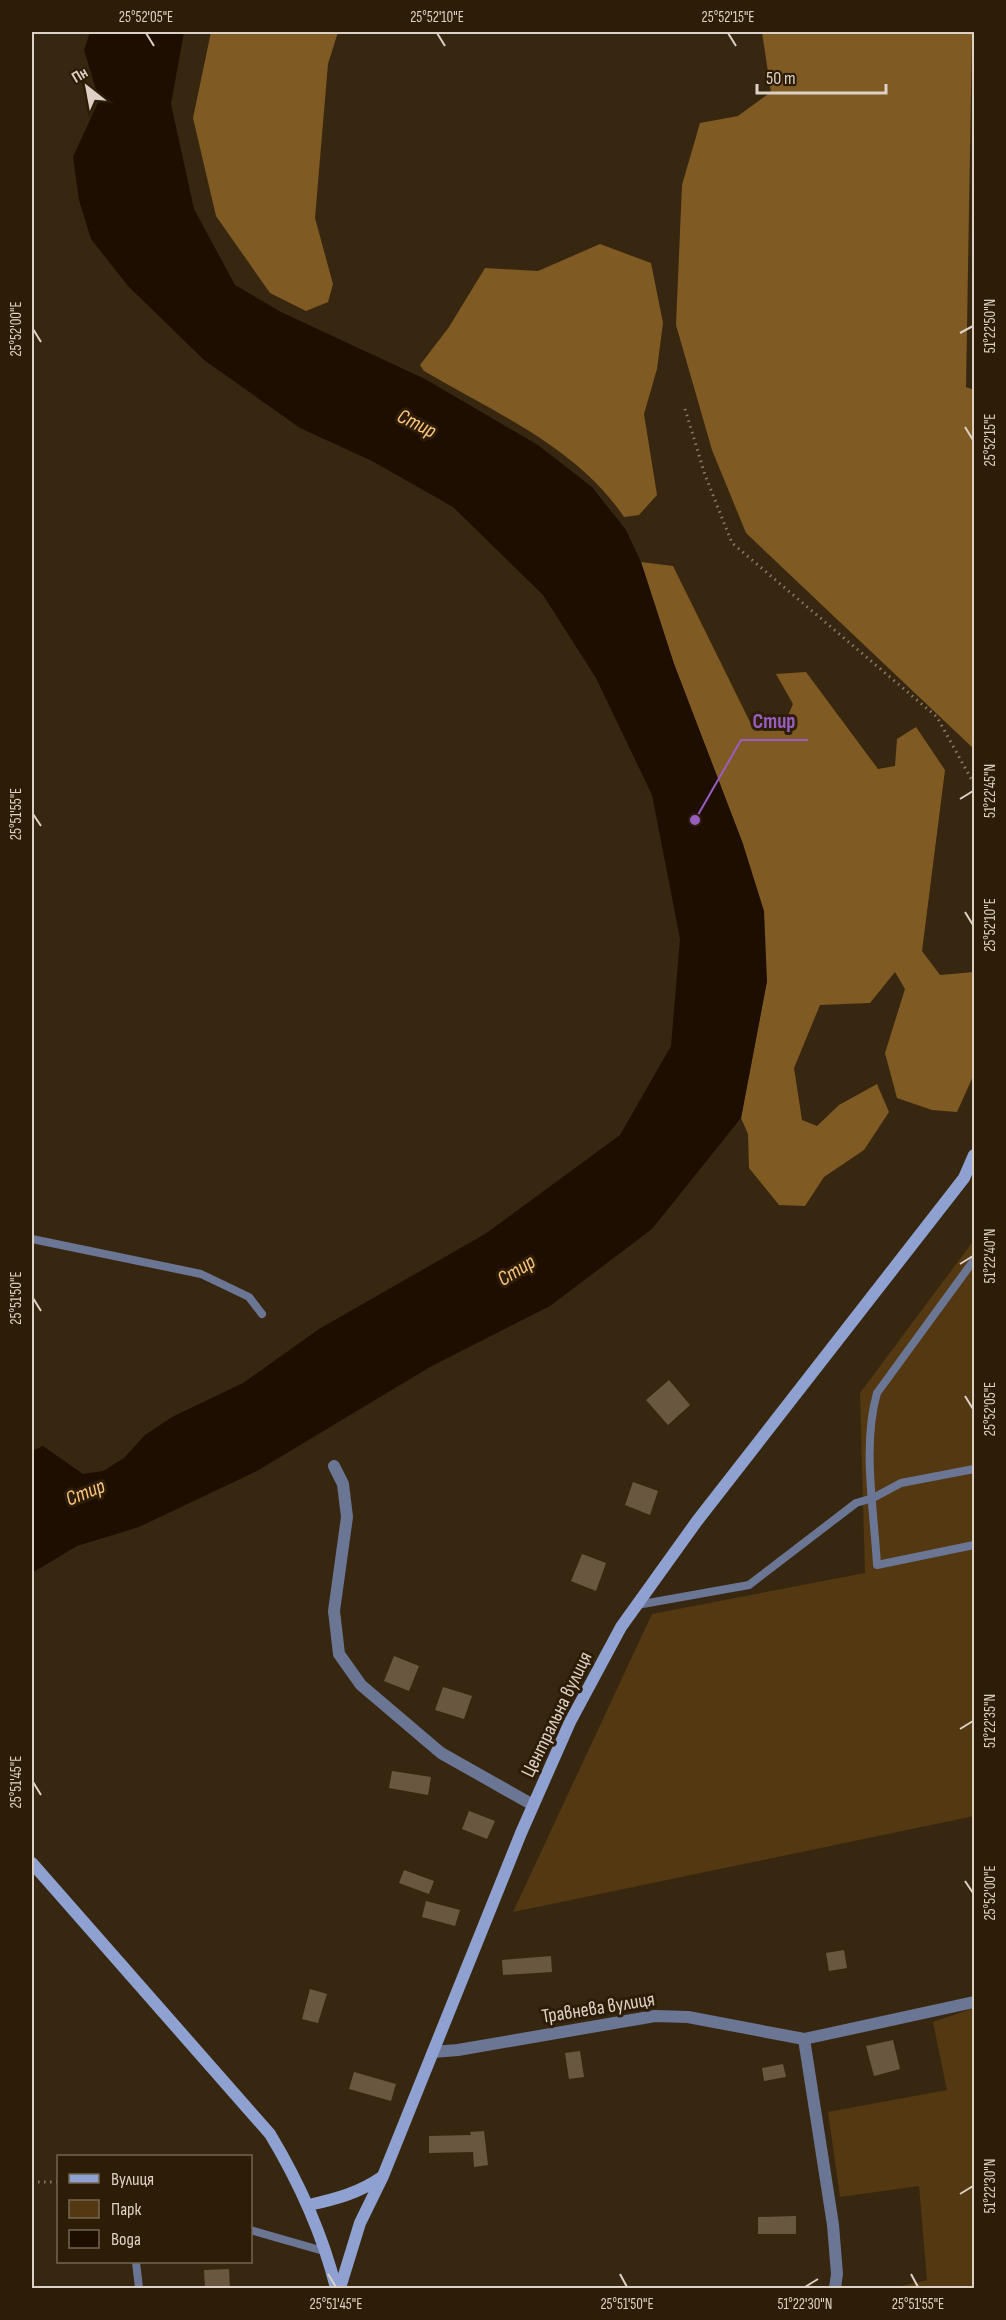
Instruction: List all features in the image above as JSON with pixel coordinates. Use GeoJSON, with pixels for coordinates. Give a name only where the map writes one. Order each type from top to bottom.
{"type":"FeatureCollection","features":[{"type":"Feature","properties":{"kind":"street","name":"Центральна вулиця"},"geometry":{"type":"LineString","coordinates":[[340,2289],[360,2223],[383,2176],[533,1805],[570,1722],[621,1627],[697,1521],[964,1178],[975,1155]]}},
{"type":"Feature","properties":{"kind":"street"},"geometry":{"type":"LineString","coordinates":[[334,1466],[343,1484],[347,1517],[334,1611],[339,1654],[361,1684],[441,1754],[533,1805]]}},
{"type":"Feature","properties":{"kind":"street"},"geometry":{"type":"LineString","coordinates":[[32,1863],[127,1975],[270,2134],[309,2205],[327,2252],[336,2289]]}},
{"type":"Feature","properties":{"kind":"street","name":"Травнева вулиця"},"geometry":{"type":"LineString","coordinates":[[433,2052],[458,2050],[655,2016],[688,2017],[804,2039],[975,2002]]}},
{"type":"Feature","properties":{"kind":"street"},"geometry":{"type":"LineString","coordinates":[[804,2039],[833,2225],[837,2274],[835,2289]]}},
{"type":"Feature","properties":{"kind":"street"},"geometry":{"type":"LineString","coordinates":[[309,2205],[342,2198],[364,2189],[383,2176]]}},
{"type":"Feature","properties":{"kind":"lane"},"geometry":{"type":"LineString","coordinates":[[32,1239],[201,1274],[249,1297],[262,1314]]}},
{"type":"Feature","properties":{"kind":"lane"},"geometry":{"type":"LineString","coordinates":[[975,1260],[877,1393],[871,1414],[877,1565],[975,1545]]}},
{"type":"Feature","properties":{"kind":"lane"},"geometry":{"type":"LineString","coordinates":[[637,1605],[749,1586],[856,1503],[873,1498],[901,1483],[975,1468]]}},
{"type":"Feature","properties":{"kind":"lane"},"geometry":{"type":"LineString","coordinates":[[252,2231],[327,2252]]}},
{"type":"Feature","properties":{"kind":"lane"},"geometry":{"type":"LineString","coordinates":[[136,2263],[138,2289]]}},
{"type":"Feature","properties":{"kind":"path"},"geometry":{"type":"LineString","coordinates":[[685,409],[705,475],[732,543],[938,717],[975,784]]}},
{"type":"Feature","properties":{"kind":"path"},"geometry":{"type":"LineString","coordinates":[[32,2182],[57,2182]]}},
{"type":"Feature","properties":{"kind":"green space"},"geometry":{"type":"Polygon","coordinates":[[[974,1240],[974,1816],[513,1912],[652,1614],[865,1573],[860,1393],[974,1240]]]}},
{"type":"Feature","properties":{"kind":"green space"},"geometry":{"type":"Polygon","coordinates":[[[974,2008],[974,2288],[893,2288],[927,2280],[919,2186],[840,2197],[828,2112],[947,2090],[933,2022],[974,2008]]]}},
{"type":"Feature","properties":{"kind":"shaded area"},"geometry":{"type":"Polygon","coordinates":[[[211,32],[338,32],[328,64],[315,218],[333,284],[328,302],[306,311],[270,293],[216,216],[193,118],[211,32]]]}},
{"type":"Feature","properties":{"kind":"shaded area"},"geometry":{"type":"Polygon","coordinates":[[[762,32],[972,32],[966,387],[974,390],[974,749],[746,533],[712,450],[676,325],[682,185],[700,123],[738,116],[771,92],[762,32]]]}},
{"type":"Feature","properties":{"kind":"shaded area"},"geometry":{"type":"Polygon","coordinates":[[[600,244],[651,263],[663,323],[657,369],[644,414],[657,495],[639,515],[624,517],[605,493],[559,451],[506,417],[424,371],[420,365],[449,327],[485,268],[538,271],[600,244]]]}},
{"type":"Feature","properties":{"kind":"shaded area"},"geometry":{"type":"Polygon","coordinates":[[[641,562],[673,566],[752,726],[783,727],[793,704],[776,674],[806,672],[878,769],[895,766],[897,739],[916,727],[945,770],[922,951],[940,975],[974,972],[974,1074],[957,1112],[932,1110],[897,1098],[885,1053],[905,989],[895,972],[870,1003],[820,1005],[794,1068],[802,1120],[817,1126],[839,1105],[877,1084],[889,1112],[864,1150],[824,1177],[805,1206],[779,1205],[749,1168],[748,1134],[741,1118],[767,981],[743,844],[674,664],[641,562]]]}},
{"type":"Feature","properties":{"kind":"water","name":"Стир"},"geometry":{"type":"Polygon","coordinates":[[[90,32],[184,32],[171,104],[194,209],[235,285],[281,312],[425,379],[538,445],[592,487],[626,530],[641,562],[674,664],[743,844],[764,911],[767,981],[741,1118],[652,1229],[550,1306],[430,1367],[257,1471],[139,1527],[77,1546],[32,1573],[32,1451],[43,1446],[83,1474],[103,1471],[124,1458],[145,1435],[172,1417],[243,1383],[319,1329],[485,1234],[620,1135],[671,1046],[680,939],[652,795],[596,678],[543,595],[453,507],[372,461],[300,428],[204,360],[128,286],[91,239],[79,200],[73,157],[99,100],[84,50],[90,32]]]}},
{"type":"Feature","properties":{"kind":"building"},"geometry":{"type":"Polygon","coordinates":[[[669,1380],[690,1405],[668,1425],[646,1400],[669,1380]]]}},
{"type":"Feature","properties":{"kind":"building"},"geometry":{"type":"Polygon","coordinates":[[[633,1482],[658,1491],[650,1515],[625,1505],[633,1482]]]}},
{"type":"Feature","properties":{"kind":"building"},"geometry":{"type":"Polygon","coordinates":[[[582,1554],[606,1563],[596,1591],[571,1581],[582,1554]]]}},
{"type":"Feature","properties":{"kind":"building"},"geometry":{"type":"Polygon","coordinates":[[[394,1656],[419,1666],[409,1691],[384,1681],[394,1656]]]}},
{"type":"Feature","properties":{"kind":"building"},"geometry":{"type":"Polygon","coordinates":[[[443,1687],[472,1696],[464,1719],[435,1710],[443,1687]]]}},
{"type":"Feature","properties":{"kind":"building"},"geometry":{"type":"Polygon","coordinates":[[[392,1771],[431,1777],[428,1795],[389,1788],[392,1771]]]}},
{"type":"Feature","properties":{"kind":"building"},"geometry":{"type":"Polygon","coordinates":[[[469,1811],[495,1821],[487,1839],[462,1829],[469,1811]]]}},
{"type":"Feature","properties":{"kind":"building"},"geometry":{"type":"Polygon","coordinates":[[[404,1870],[434,1881],[429,1894],[399,1883],[404,1870]]]}},
{"type":"Feature","properties":{"kind":"building"},"geometry":{"type":"Polygon","coordinates":[[[426,1901],[460,1910],[455,1926],[422,1917],[426,1901]]]}},
{"type":"Feature","properties":{"kind":"building"},"geometry":{"type":"Polygon","coordinates":[[[844,1950],[847,1968],[829,1971],[826,1953],[844,1950]]]}},
{"type":"Feature","properties":{"kind":"building"},"geometry":{"type":"Polygon","coordinates":[[[551,1956],[552,1972],[503,1975],[502,1960],[551,1956]]]}},
{"type":"Feature","properties":{"kind":"building"},"geometry":{"type":"Polygon","coordinates":[[[310,1989],[327,1994],[318,2023],[302,2019],[310,1989]]]}},
{"type":"Feature","properties":{"kind":"building"},"geometry":{"type":"Polygon","coordinates":[[[893,2040],[900,2069],[874,2076],[866,2046],[893,2040]]]}},
{"type":"Feature","properties":{"kind":"building"},"geometry":{"type":"Polygon","coordinates":[[[580,2051],[584,2077],[569,2079],[565,2053],[580,2051]]]}},
{"type":"Feature","properties":{"kind":"building"},"geometry":{"type":"Polygon","coordinates":[[[783,2064],[786,2077],[764,2081],[762,2068],[783,2064]]]}},
{"type":"Feature","properties":{"kind":"building"},"geometry":{"type":"Polygon","coordinates":[[[354,2072],[396,2084],[391,2101],[349,2089],[354,2072]]]}},
{"type":"Feature","properties":{"kind":"building"},"geometry":{"type":"Polygon","coordinates":[[[484,2131],[488,2165],[474,2167],[473,2152],[429,2153],[429,2136],[471,2135],[470,2132],[484,2131]]]}},
{"type":"Feature","properties":{"kind":"building"},"geometry":{"type":"Polygon","coordinates":[[[796,2216],[796,2234],[758,2234],[758,2217],[796,2216]]]}},
{"type":"Feature","properties":{"kind":"building"},"geometry":{"type":"Polygon","coordinates":[[[229,2269],[230,2289],[205,2289],[204,2270],[229,2269]]]}},
{"type":"Feature","properties":{"kind":"place","name":"Стир"},"geometry":{"type":"Point","coordinates":[695,820]}}]}
